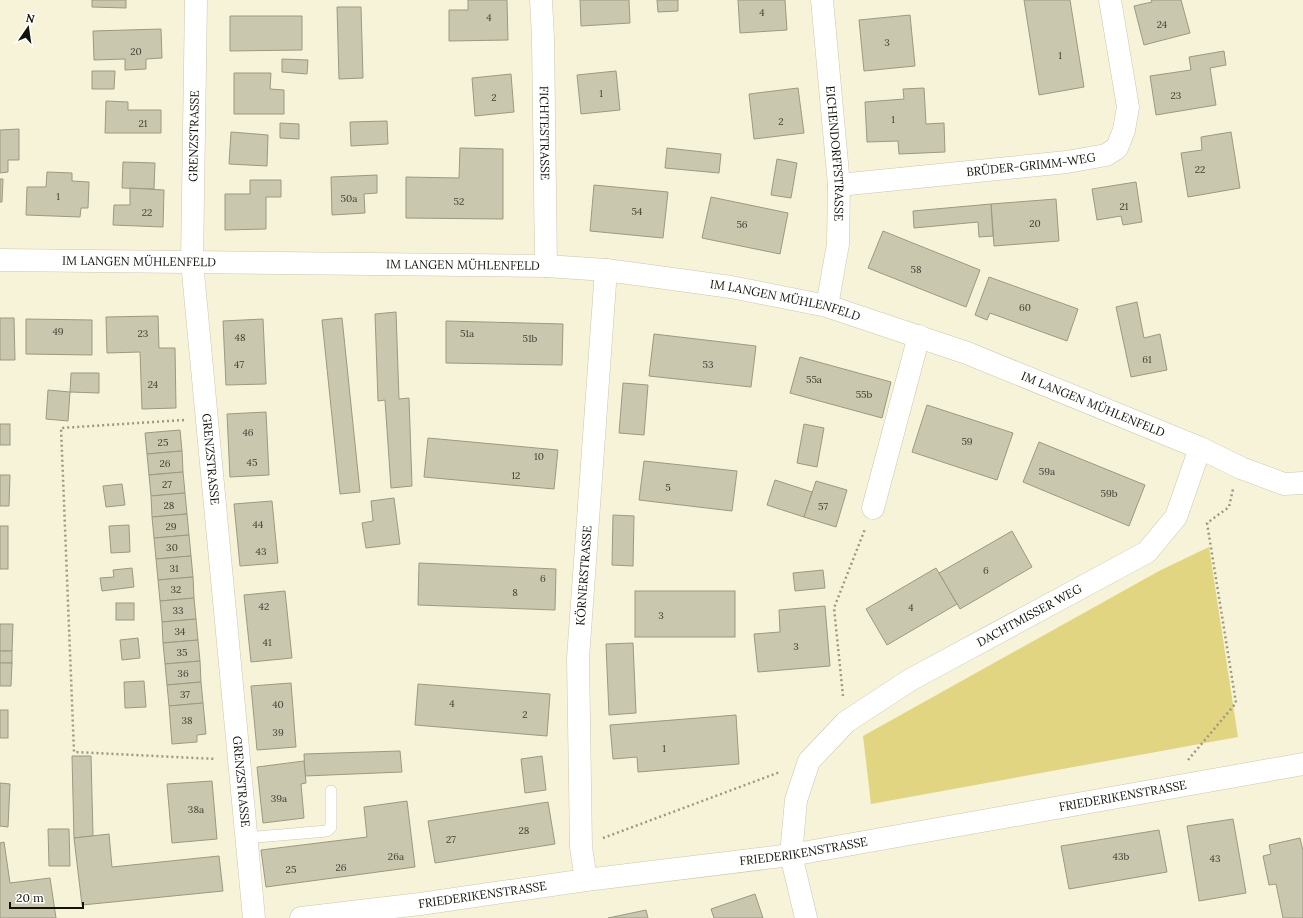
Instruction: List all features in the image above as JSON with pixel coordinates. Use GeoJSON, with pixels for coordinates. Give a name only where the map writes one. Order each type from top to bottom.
{"type":"FeatureCollection","features":[{"type":"Feature","properties":{"kind":"street","name":"GRENZSTRASSE"},"geometry":{"type":"LineString","coordinates":[[196,0],[192,262],[254,918]]}},
{"type":"Feature","properties":{"kind":"street","name":"FICHTESTRASSE"},"geometry":{"type":"LineString","coordinates":[[541,0],[543,38],[546,266]]}},
{"type":"Feature","properties":{"kind":"street","name":"EICHENDORFFSTRASSE"},"geometry":{"type":"LineString","coordinates":[[822,0],[839,185],[838,244],[827,306]]}},
{"type":"Feature","properties":{"kind":"street","name":"BRÜDER-GRIMM-WEG"},"geometry":{"type":"LineString","coordinates":[[839,185],[1067,162],[1106,155],[1117,148],[1124,130],[1128,107],[1110,0]]}},
{"type":"Feature","properties":{"kind":"street","name":"IM LANGEN MÜHLENFELD"},"geometry":{"type":"LineString","coordinates":[[0,260],[546,266],[606,270],[731,287],[827,306],[967,352],[1200,448]]}},
{"type":"Feature","properties":{"kind":"street","name":"KÖRNERSTRASSE"},"geometry":{"type":"LineString","coordinates":[[586,880],[581,847],[578,658],[606,270]]}},
{"type":"Feature","properties":{"kind":"street"},"geometry":{"type":"LineString","coordinates":[[873,508],[919,336]]}},
{"type":"Feature","properties":{"kind":"street"},"geometry":{"type":"LineString","coordinates":[[1200,448],[1241,468],[1284,484],[1303,483]]}},
{"type":"Feature","properties":{"kind":"street","name":"DACHTMISSER WEG"},"geometry":{"type":"LineString","coordinates":[[790,855],[796,800],[809,761],[846,722],[910,680],[1147,552],[1176,517],[1200,448]]}},
{"type":"Feature","properties":{"kind":"street","name":"FRIEDERIKENSTRASSE"},"geometry":{"type":"LineString","coordinates":[[301,918],[421,911],[586,880],[790,855],[1303,764]]}},
{"type":"Feature","properties":{"kind":"street"},"geometry":{"type":"LineString","coordinates":[[790,855],[806,918]]}},
{"type":"Feature","properties":{"kind":"lane"},"geometry":{"type":"LineString","coordinates":[[246,838],[327,831],[331,827],[331,791]]}},
{"type":"Feature","properties":{"kind":"path"},"geometry":{"type":"LineString","coordinates":[[207,419],[61,428],[74,752],[239,760]]}},
{"type":"Feature","properties":{"kind":"path"},"geometry":{"type":"LineString","coordinates":[[1164,788],[1236,703],[1207,523],[1229,506],[1234,486],[1241,468]]}},
{"type":"Feature","properties":{"kind":"path"},"geometry":{"type":"LineString","coordinates":[[846,722],[834,608],[873,508]]}},
{"type":"Feature","properties":{"kind":"path"},"geometry":{"type":"LineString","coordinates":[[581,847],[809,761]]}},
{"type":"Feature","properties":{"kind":"shaded area"},"geometry":{"type":"Polygon","coordinates":[[[1209,547],[1238,737],[871,804],[863,736],[1159,571],[1209,547]]]}},
{"type":"Feature","properties":{"kind":"building"},"geometry":{"type":"Polygon","coordinates":[[[92,0],[126,0],[126,8],[92,7],[92,0]]]}},
{"type":"Feature","properties":{"kind":"building"},"geometry":{"type":"Polygon","coordinates":[[[468,0],[507,0],[508,40],[449,41],[449,10],[468,10],[468,0]]]}},
{"type":"Feature","properties":{"kind":"building"},"geometry":{"type":"Polygon","coordinates":[[[580,0],[629,0],[630,23],[581,26],[580,0]]]}},
{"type":"Feature","properties":{"kind":"building"},"geometry":{"type":"Polygon","coordinates":[[[657,0],[678,0],[678,11],[658,12],[657,0]]]}},
{"type":"Feature","properties":{"kind":"building"},"geometry":{"type":"Polygon","coordinates":[[[738,0],[785,0],[787,30],[740,33],[738,0]]]}},
{"type":"Feature","properties":{"kind":"building"},"geometry":{"type":"Polygon","coordinates":[[[1024,0],[1070,0],[1084,87],[1039,95],[1024,0]]]}},
{"type":"Feature","properties":{"kind":"building"},"geometry":{"type":"Polygon","coordinates":[[[1151,0],[1181,0],[1190,33],[1144,45],[1134,6],[1152,2],[1151,0]]]}},
{"type":"Feature","properties":{"kind":"building"},"geometry":{"type":"Polygon","coordinates":[[[337,7],[361,7],[363,78],[339,79],[337,7]]]}},
{"type":"Feature","properties":{"kind":"building"},"geometry":{"type":"Polygon","coordinates":[[[910,15],[915,66],[864,71],[859,20],[910,15]]]}},
{"type":"Feature","properties":{"kind":"building"},"geometry":{"type":"Polygon","coordinates":[[[230,16],[302,16],[302,50],[230,51],[230,16]]]}},
{"type":"Feature","properties":{"kind":"building"},"geometry":{"type":"Polygon","coordinates":[[[161,29],[162,58],[146,59],[146,69],[125,70],[125,59],[94,60],[93,31],[161,29]]]}},
{"type":"Feature","properties":{"kind":"building"},"geometry":{"type":"Polygon","coordinates":[[[1224,51],[1226,65],[1210,68],[1216,105],[1156,115],[1150,76],[1191,70],[1189,57],[1224,51]]]}},
{"type":"Feature","properties":{"kind":"building"},"geometry":{"type":"Polygon","coordinates":[[[282,59],[308,60],[307,74],[282,72],[282,59]]]}},
{"type":"Feature","properties":{"kind":"building"},"geometry":{"type":"Polygon","coordinates":[[[92,71],[115,71],[114,89],[92,89],[92,71]]]}},
{"type":"Feature","properties":{"kind":"building"},"geometry":{"type":"Polygon","coordinates":[[[616,71],[620,110],[581,114],[577,75],[616,71]]]}},
{"type":"Feature","properties":{"kind":"building"},"geometry":{"type":"Polygon","coordinates":[[[234,73],[271,73],[270,89],[284,90],[284,114],[234,114],[234,73]]]}},
{"type":"Feature","properties":{"kind":"building"},"geometry":{"type":"Polygon","coordinates":[[[511,74],[514,112],[475,116],[472,78],[511,74]]]}},
{"type":"Feature","properties":{"kind":"building"},"geometry":{"type":"Polygon","coordinates":[[[798,88],[804,133],[754,139],[749,94],[798,88]]]}},
{"type":"Feature","properties":{"kind":"building"},"geometry":{"type":"Polygon","coordinates":[[[924,88],[926,124],[944,123],[945,152],[899,154],[898,141],[867,142],[865,102],[904,99],[903,89],[924,88]]]}},
{"type":"Feature","properties":{"kind":"building"},"geometry":{"type":"Polygon","coordinates":[[[106,101],[128,102],[128,110],[161,110],[161,133],[105,133],[106,101]]]}},
{"type":"Feature","properties":{"kind":"building"},"geometry":{"type":"Polygon","coordinates":[[[387,121],[388,144],[351,146],[350,122],[387,121]]]}},
{"type":"Feature","properties":{"kind":"building"},"geometry":{"type":"Polygon","coordinates":[[[280,123],[299,124],[299,139],[280,138],[280,123]]]}},
{"type":"Feature","properties":{"kind":"building"},"geometry":{"type":"Polygon","coordinates":[[[19,129],[19,160],[8,160],[8,172],[0,173],[0,130],[19,129]]]}},
{"type":"Feature","properties":{"kind":"building"},"geometry":{"type":"Polygon","coordinates":[[[231,132],[268,135],[267,166],[229,164],[231,132]]]}},
{"type":"Feature","properties":{"kind":"building"},"geometry":{"type":"Polygon","coordinates":[[[1231,132],[1240,188],[1188,197],[1181,153],[1202,150],[1201,137],[1231,132]]]}},
{"type":"Feature","properties":{"kind":"building"},"geometry":{"type":"Polygon","coordinates":[[[460,148],[503,149],[503,219],[406,218],[406,177],[459,178],[460,148]]]}},
{"type":"Feature","properties":{"kind":"building"},"geometry":{"type":"Polygon","coordinates":[[[667,148],[721,154],[719,173],[665,168],[667,148]]]}},
{"type":"Feature","properties":{"kind":"building"},"geometry":{"type":"Polygon","coordinates":[[[777,159],[797,163],[791,198],[771,195],[777,159]]]}},
{"type":"Feature","properties":{"kind":"building"},"geometry":{"type":"Polygon","coordinates":[[[123,162],[155,163],[154,189],[122,188],[123,162]]]}},
{"type":"Feature","properties":{"kind":"building"},"geometry":{"type":"Polygon","coordinates":[[[47,172],[72,173],[72,181],[89,182],[88,208],[81,208],[80,217],[26,215],[27,187],[46,187],[47,172]]]}},
{"type":"Feature","properties":{"kind":"building"},"geometry":{"type":"Polygon","coordinates":[[[377,175],[377,193],[364,194],[365,213],[332,215],[331,177],[377,175]]]}},
{"type":"Feature","properties":{"kind":"building"},"geometry":{"type":"Polygon","coordinates":[[[0,179],[3,179],[2,202],[0,202],[0,179]]]}},
{"type":"Feature","properties":{"kind":"building"},"geometry":{"type":"Polygon","coordinates":[[[250,180],[281,180],[281,197],[266,197],[266,229],[225,230],[225,194],[250,194],[250,180]]]}},
{"type":"Feature","properties":{"kind":"building"},"geometry":{"type":"Polygon","coordinates":[[[1136,182],[1142,222],[1123,225],[1121,216],[1097,220],[1092,189],[1136,182]]]}},
{"type":"Feature","properties":{"kind":"building"},"geometry":{"type":"Polygon","coordinates":[[[594,185],[668,192],[663,238],[590,231],[594,185]]]}},
{"type":"Feature","properties":{"kind":"building"},"geometry":{"type":"Polygon","coordinates":[[[130,188],[164,190],[163,227],[113,225],[114,205],[130,205],[130,188]]]}},
{"type":"Feature","properties":{"kind":"building"},"geometry":{"type":"Polygon","coordinates":[[[711,197],[788,213],[780,254],[702,238],[711,197]]]}},
{"type":"Feature","properties":{"kind":"building"},"geometry":{"type":"Polygon","coordinates":[[[1056,199],[1059,241],[994,246],[991,204],[1056,199]]]}},
{"type":"Feature","properties":{"kind":"building"},"geometry":{"type":"Polygon","coordinates":[[[991,204],[993,236],[979,237],[978,222],[914,228],[913,211],[991,204]]]}},
{"type":"Feature","properties":{"kind":"building"},"geometry":{"type":"Polygon","coordinates":[[[883,231],[980,270],[966,307],[868,268],[883,231]]]}},
{"type":"Feature","properties":{"kind":"building"},"geometry":{"type":"Polygon","coordinates":[[[989,277],[1078,309],[1067,341],[990,313],[987,320],[975,315],[989,277]]]}},
{"type":"Feature","properties":{"kind":"building"},"geometry":{"type":"Polygon","coordinates":[[[1137,302],[1144,338],[1160,334],[1167,370],[1131,377],[1116,307],[1137,302]]]}},
{"type":"Feature","properties":{"kind":"building"},"geometry":{"type":"Polygon","coordinates":[[[396,312],[399,399],[409,398],[412,486],[391,488],[385,400],[378,401],[375,314],[396,312]]]}},
{"type":"Feature","properties":{"kind":"building"},"geometry":{"type":"Polygon","coordinates":[[[158,316],[159,348],[175,348],[176,408],[142,409],[140,352],[107,353],[106,317],[158,316]]]}},
{"type":"Feature","properties":{"kind":"building"},"geometry":{"type":"Polygon","coordinates":[[[0,318],[14,318],[15,360],[0,360],[0,318]]]}},
{"type":"Feature","properties":{"kind":"building"},"geometry":{"type":"Polygon","coordinates":[[[342,318],[360,492],[340,494],[322,320],[342,318]]]}},
{"type":"Feature","properties":{"kind":"building"},"geometry":{"type":"Polygon","coordinates":[[[26,319],[92,320],[92,355],[26,354],[26,319]]]}},
{"type":"Feature","properties":{"kind":"building"},"geometry":{"type":"Polygon","coordinates":[[[263,319],[266,384],[226,385],[223,321],[263,319]]]}},
{"type":"Feature","properties":{"kind":"building"},"geometry":{"type":"Polygon","coordinates":[[[446,321],[563,324],[562,365],[446,363],[446,321]]]}},
{"type":"Feature","properties":{"kind":"building"},"geometry":{"type":"Polygon","coordinates":[[[654,334],[756,346],[751,387],[649,376],[654,334]]]}},
{"type":"Feature","properties":{"kind":"building"},"geometry":{"type":"Polygon","coordinates":[[[800,357],[891,382],[882,418],[790,393],[800,357]]]}},
{"type":"Feature","properties":{"kind":"building"},"geometry":{"type":"Polygon","coordinates":[[[71,373],[99,373],[99,393],[70,392],[71,373]]]}},
{"type":"Feature","properties":{"kind":"building"},"geometry":{"type":"Polygon","coordinates":[[[623,383],[648,385],[644,435],[619,433],[623,383]]]}},
{"type":"Feature","properties":{"kind":"building"},"geometry":{"type":"Polygon","coordinates":[[[48,390],[70,392],[68,421],[46,419],[48,390]]]}},
{"type":"Feature","properties":{"kind":"building"},"geometry":{"type":"Polygon","coordinates":[[[927,405],[1013,433],[997,480],[912,452],[927,405]]]}},
{"type":"Feature","properties":{"kind":"building"},"geometry":{"type":"Polygon","coordinates":[[[266,412],[269,475],[230,477],[227,414],[266,412]]]}},
{"type":"Feature","properties":{"kind":"building"},"geometry":{"type":"Polygon","coordinates":[[[0,424],[10,424],[10,445],[0,445],[0,424]]]}},
{"type":"Feature","properties":{"kind":"building"},"geometry":{"type":"Polygon","coordinates":[[[804,424],[824,428],[817,467],[797,463],[804,424]]]}},
{"type":"Feature","properties":{"kind":"building"},"geometry":{"type":"Polygon","coordinates":[[[180,430],[182,451],[147,454],[145,433],[180,430]]]}},
{"type":"Feature","properties":{"kind":"building"},"geometry":{"type":"Polygon","coordinates":[[[428,438],[558,450],[554,489],[424,477],[428,438]]]}},
{"type":"Feature","properties":{"kind":"building"},"geometry":{"type":"Polygon","coordinates":[[[1039,442],[1145,485],[1129,526],[1023,482],[1039,442]]]}},
{"type":"Feature","properties":{"kind":"building"},"geometry":{"type":"Polygon","coordinates":[[[182,451],[183,472],[149,475],[147,454],[182,451]]]}},
{"type":"Feature","properties":{"kind":"building"},"geometry":{"type":"Polygon","coordinates":[[[644,461],[737,471],[732,511],[639,500],[644,461]]]}},
{"type":"Feature","properties":{"kind":"building"},"geometry":{"type":"Polygon","coordinates":[[[183,472],[185,493],[151,496],[149,475],[183,472]]]}},
{"type":"Feature","properties":{"kind":"building"},"geometry":{"type":"Polygon","coordinates":[[[0,475],[10,475],[9,506],[0,506],[0,475]]]}},
{"type":"Feature","properties":{"kind":"building"},"geometry":{"type":"Polygon","coordinates":[[[775,480],[812,492],[804,517],[767,505],[775,480]]]}},
{"type":"Feature","properties":{"kind":"building"},"geometry":{"type":"Polygon","coordinates":[[[816,481],[847,490],[836,527],[804,517],[816,481]]]}},
{"type":"Feature","properties":{"kind":"building"},"geometry":{"type":"Polygon","coordinates":[[[122,484],[125,505],[106,507],[103,486],[122,484]]]}},
{"type":"Feature","properties":{"kind":"building"},"geometry":{"type":"Polygon","coordinates":[[[185,493],[187,514],[152,517],[151,496],[185,493]]]}},
{"type":"Feature","properties":{"kind":"building"},"geometry":{"type":"Polygon","coordinates":[[[394,498],[400,544],[366,548],[362,523],[373,521],[371,501],[394,498]]]}},
{"type":"Feature","properties":{"kind":"building"},"geometry":{"type":"Polygon","coordinates":[[[272,501],[278,563],[240,566],[234,504],[272,501]]]}},
{"type":"Feature","properties":{"kind":"building"},"geometry":{"type":"Polygon","coordinates":[[[187,514],[189,535],[154,538],[152,517],[187,514]]]}},
{"type":"Feature","properties":{"kind":"building"},"geometry":{"type":"Polygon","coordinates":[[[613,515],[634,516],[633,566],[612,565],[613,515]]]}},
{"type":"Feature","properties":{"kind":"building"},"geometry":{"type":"Polygon","coordinates":[[[129,525],[130,552],[111,553],[109,526],[129,525]]]}},
{"type":"Feature","properties":{"kind":"building"},"geometry":{"type":"Polygon","coordinates":[[[0,526],[8,526],[8,569],[0,569],[0,526]]]}},
{"type":"Feature","properties":{"kind":"building"},"geometry":{"type":"Polygon","coordinates":[[[1012,531],[1032,567],[960,609],[939,573],[1012,531]]]}},
{"type":"Feature","properties":{"kind":"building"},"geometry":{"type":"Polygon","coordinates":[[[189,535],[191,556],[156,559],[154,538],[189,535]]]}},
{"type":"Feature","properties":{"kind":"building"},"geometry":{"type":"Polygon","coordinates":[[[191,556],[193,577],[158,580],[156,559],[191,556]]]}},
{"type":"Feature","properties":{"kind":"building"},"geometry":{"type":"Polygon","coordinates":[[[419,563],[556,569],[555,610],[418,605],[419,563]]]}},
{"type":"Feature","properties":{"kind":"building"},"geometry":{"type":"Polygon","coordinates":[[[132,568],[134,587],[102,591],[100,578],[114,577],[113,570],[132,568]]]}},
{"type":"Feature","properties":{"kind":"building"},"geometry":{"type":"Polygon","coordinates":[[[936,568],[957,604],[887,645],[866,609],[936,568]]]}},
{"type":"Feature","properties":{"kind":"building"},"geometry":{"type":"Polygon","coordinates":[[[823,570],[825,588],[795,591],[793,573],[823,570]]]}},
{"type":"Feature","properties":{"kind":"building"},"geometry":{"type":"Polygon","coordinates":[[[193,577],[194,598],[160,601],[158,580],[193,577]]]}},
{"type":"Feature","properties":{"kind":"building"},"geometry":{"type":"Polygon","coordinates":[[[285,591],[292,658],[251,662],[244,595],[285,591]]]}},
{"type":"Feature","properties":{"kind":"building"},"geometry":{"type":"Polygon","coordinates":[[[635,591],[735,591],[735,637],[635,637],[635,591]]]}},
{"type":"Feature","properties":{"kind":"building"},"geometry":{"type":"Polygon","coordinates":[[[194,598],[196,619],[162,622],[160,601],[194,598]]]}},
{"type":"Feature","properties":{"kind":"building"},"geometry":{"type":"Polygon","coordinates":[[[116,603],[134,603],[134,620],[116,620],[116,603]]]}},
{"type":"Feature","properties":{"kind":"building"},"geometry":{"type":"Polygon","coordinates":[[[825,606],[830,666],[758,672],[754,634],[780,632],[779,610],[825,606]]]}},
{"type":"Feature","properties":{"kind":"building"},"geometry":{"type":"Polygon","coordinates":[[[196,619],[198,640],[163,643],[162,622],[196,619]]]}},
{"type":"Feature","properties":{"kind":"building"},"geometry":{"type":"Polygon","coordinates":[[[0,624],[13,624],[12,651],[0,651],[0,624]]]}},
{"type":"Feature","properties":{"kind":"building"},"geometry":{"type":"Polygon","coordinates":[[[138,638],[140,658],[122,660],[120,640],[138,638]]]}},
{"type":"Feature","properties":{"kind":"building"},"geometry":{"type":"Polygon","coordinates":[[[198,640],[200,661],[165,664],[163,643],[198,640]]]}},
{"type":"Feature","properties":{"kind":"building"},"geometry":{"type":"Polygon","coordinates":[[[633,643],[636,713],[609,715],[606,644],[633,643]]]}},
{"type":"Feature","properties":{"kind":"building"},"geometry":{"type":"Polygon","coordinates":[[[0,651],[12,651],[12,663],[0,663],[0,651]]]}},
{"type":"Feature","properties":{"kind":"building"},"geometry":{"type":"Polygon","coordinates":[[[200,661],[201,682],[167,685],[165,664],[200,661]]]}},
{"type":"Feature","properties":{"kind":"building"},"geometry":{"type":"Polygon","coordinates":[[[0,663],[12,663],[11,686],[0,686],[0,663]]]}},
{"type":"Feature","properties":{"kind":"building"},"geometry":{"type":"Polygon","coordinates":[[[144,681],[146,707],[125,708],[124,682],[144,681]]]}},
{"type":"Feature","properties":{"kind":"building"},"geometry":{"type":"Polygon","coordinates":[[[201,682],[203,703],[169,706],[167,685],[201,682]]]}},
{"type":"Feature","properties":{"kind":"building"},"geometry":{"type":"Polygon","coordinates":[[[291,683],[296,747],[257,750],[251,686],[291,683]]]}},
{"type":"Feature","properties":{"kind":"building"},"geometry":{"type":"Polygon","coordinates":[[[418,684],[550,694],[547,736],[415,725],[418,684]]]}},
{"type":"Feature","properties":{"kind":"building"},"geometry":{"type":"Polygon","coordinates":[[[203,703],[206,734],[197,735],[197,742],[172,744],[169,706],[203,703]]]}},
{"type":"Feature","properties":{"kind":"building"},"geometry":{"type":"Polygon","coordinates":[[[0,710],[8,710],[8,738],[0,738],[0,710]]]}},
{"type":"Feature","properties":{"kind":"building"},"geometry":{"type":"Polygon","coordinates":[[[736,715],[739,764],[638,772],[637,757],[613,759],[610,725],[736,715]]]}},
{"type":"Feature","properties":{"kind":"building"},"geometry":{"type":"Polygon","coordinates":[[[400,751],[402,772],[305,776],[304,754],[400,751]]]}},
{"type":"Feature","properties":{"kind":"building"},"geometry":{"type":"Polygon","coordinates":[[[72,756],[91,756],[93,836],[74,838],[72,756]]]}},
{"type":"Feature","properties":{"kind":"building"},"geometry":{"type":"Polygon","coordinates":[[[542,756],[546,790],[525,793],[521,759],[542,756]]]}},
{"type":"Feature","properties":{"kind":"building"},"geometry":{"type":"Polygon","coordinates":[[[304,761],[306,783],[301,784],[304,818],[263,823],[257,767],[304,761]]]}},
{"type":"Feature","properties":{"kind":"building"},"geometry":{"type":"Polygon","coordinates":[[[212,781],[217,839],[172,843],[167,784],[212,781]]]}},
{"type":"Feature","properties":{"kind":"building"},"geometry":{"type":"Polygon","coordinates":[[[0,783],[10,784],[8,827],[0,826],[0,783]]]}},
{"type":"Feature","properties":{"kind":"building"},"geometry":{"type":"Polygon","coordinates":[[[407,801],[415,867],[266,887],[261,850],[367,837],[364,807],[407,801]]]}},
{"type":"Feature","properties":{"kind":"building"},"geometry":{"type":"Polygon","coordinates":[[[548,802],[555,844],[435,863],[428,821],[548,802]]]}},
{"type":"Feature","properties":{"kind":"building"},"geometry":{"type":"Polygon","coordinates":[[[1233,819],[1246,893],[1199,901],[1187,826],[1233,819]]]}},
{"type":"Feature","properties":{"kind":"building"},"geometry":{"type":"Polygon","coordinates":[[[48,829],[69,829],[70,866],[49,866],[48,829]]]}},
{"type":"Feature","properties":{"kind":"building"},"geometry":{"type":"Polygon","coordinates":[[[1159,830],[1167,872],[1069,889],[1061,846],[1159,830]]]}},
{"type":"Feature","properties":{"kind":"building"},"geometry":{"type":"Polygon","coordinates":[[[109,834],[112,867],[219,856],[223,891],[82,905],[74,838],[109,834]]]}},
{"type":"Feature","properties":{"kind":"building"},"geometry":{"type":"Polygon","coordinates":[[[1300,838],[1303,851],[1303,918],[1283,918],[1276,884],[1269,885],[1263,856],[1271,854],[1269,845],[1300,838]]]}},
{"type":"Feature","properties":{"kind":"building"},"geometry":{"type":"Polygon","coordinates":[[[4,842],[10,883],[50,878],[56,918],[0,918],[0,843],[4,842]]]}},
{"type":"Feature","properties":{"kind":"building"},"geometry":{"type":"Polygon","coordinates":[[[755,894],[763,918],[714,918],[711,909],[755,894]]]}},
{"type":"Feature","properties":{"kind":"building"},"geometry":{"type":"Polygon","coordinates":[[[646,910],[648,918],[608,918],[646,910]]]}}]}
